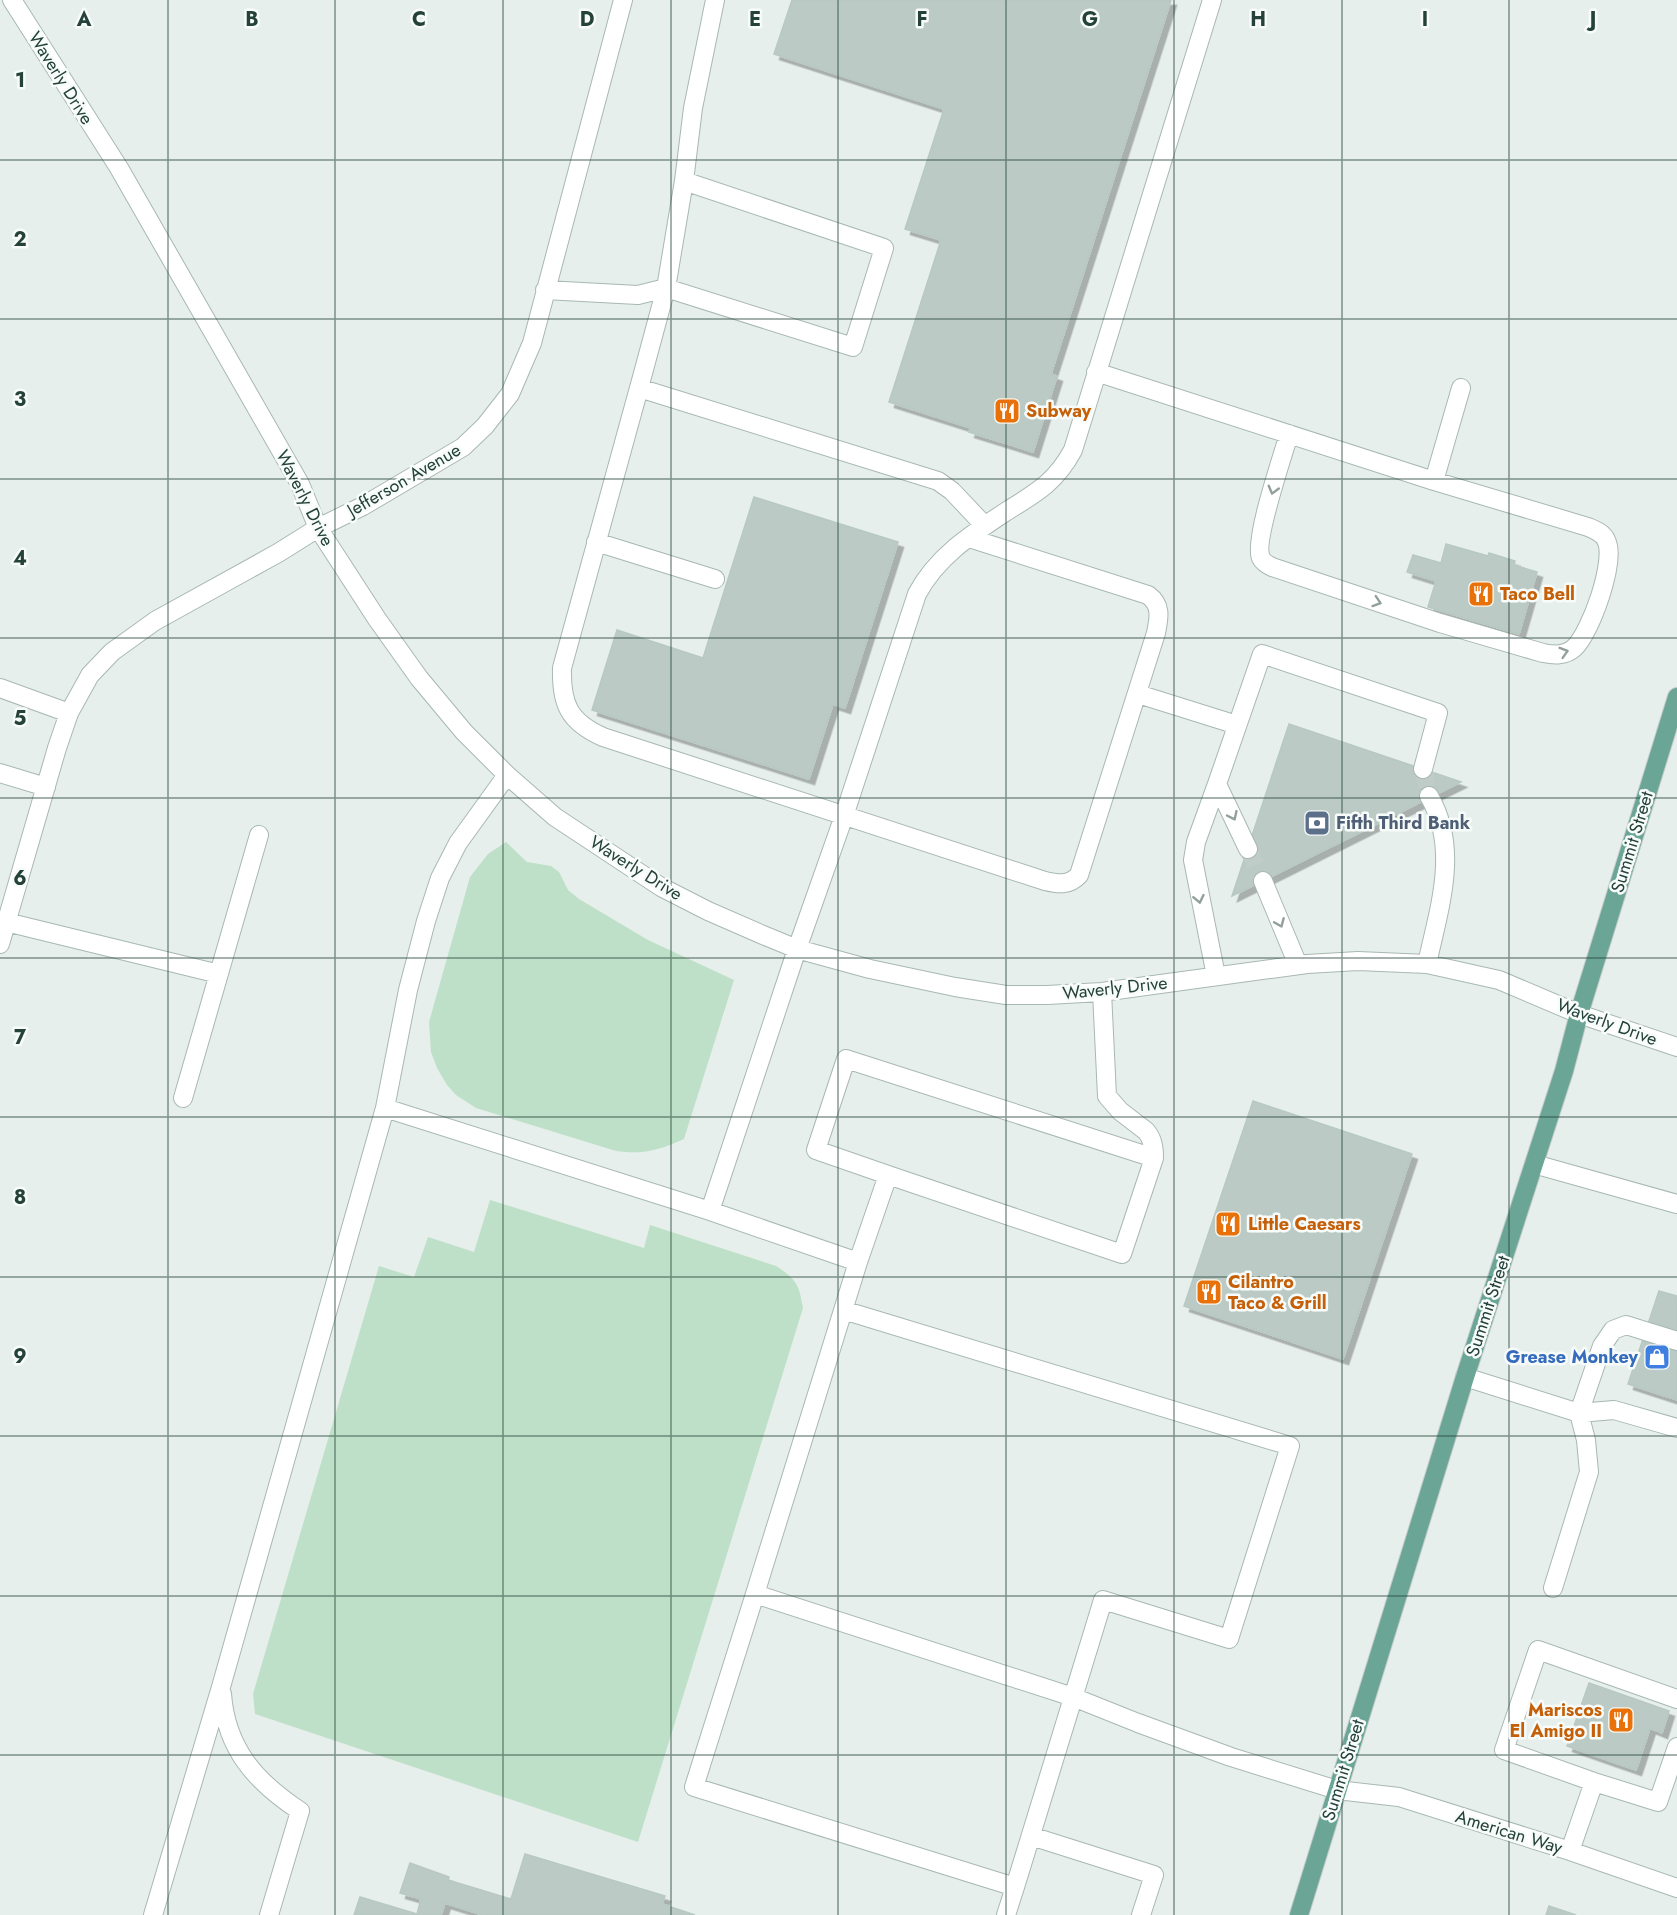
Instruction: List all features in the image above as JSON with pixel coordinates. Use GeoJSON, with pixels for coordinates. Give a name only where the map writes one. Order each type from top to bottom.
{"type":"FeatureCollection","features":[{"type":"Feature","properties":{"kind":"main road","name":"Summit Street"},"geometry":{"type":"LineString","coordinates":[[1299,1915],[1465,1377],[1564,1071],[1578,1014],[1677,698]]}},
{"type":"Feature","properties":{"kind":"street","name":"Waverly Drive"},"geometry":{"type":"LineString","coordinates":[[12,0],[119,168],[300,484],[318,528],[419,678],[464,732],[507,775],[555,817],[661,887],[708,911],[797,949],[911,979],[996,993],[1047,995],[1102,992],[1298,965],[1358,961],[1427,964],[1499,980],[1578,1014],[1677,1047]]}},
{"type":"Feature","properties":{"kind":"street","name":"Jefferson Avenue"},"geometry":{"type":"LineString","coordinates":[[0,944],[69,713],[90,675],[112,652],[140,631],[463,447],[485,426],[510,394],[531,342],[623,0]]}},
{"type":"Feature","properties":{"kind":"street"},"geometry":{"type":"LineString","coordinates":[[715,0],[693,108],[684,181],[666,288],[562,668],[564,697],[580,725],[603,737],[1045,881],[1070,883],[1079,875],[1138,694],[1158,620],[1158,607],[1152,598],[969,538]]}},
{"type":"Feature","properties":{"kind":"street"},"geometry":{"type":"LineString","coordinates":[[710,1211],[917,594],[923,582],[952,549],[1045,488],[1063,469],[1073,450],[1212,0]]}},
{"type":"Feature","properties":{"kind":"street"},"geometry":{"type":"LineString","coordinates":[[545,290],[638,295],[666,288],[853,347],[884,248],[684,181]]}},
{"type":"Feature","properties":{"kind":"street"},"geometry":{"type":"LineString","coordinates":[[1096,372],[1599,532],[1607,541],[1609,560],[1597,604],[1587,628],[1574,649],[1555,655],[1440,622],[1272,567],[1261,558],[1259,539],[1289,434]]}},
{"type":"Feature","properties":{"kind":"street"},"geometry":{"type":"LineString","coordinates":[[639,388],[938,481],[952,491],[985,526]]}},
{"type":"Feature","properties":{"kind":"street"},"geometry":{"type":"LineString","coordinates":[[1434,481],[1461,388]]}},
{"type":"Feature","properties":{"kind":"street"},"geometry":{"type":"LineString","coordinates":[[596,542],[715,579]]}},
{"type":"Feature","properties":{"kind":"street"},"geometry":{"type":"LineString","coordinates":[[1216,976],[1192,860],[1196,842],[1262,654],[1438,713],[1423,769]]}},
{"type":"Feature","properties":{"kind":"street"},"geometry":{"type":"LineString","coordinates":[[0,688],[69,713]]}},
{"type":"Feature","properties":{"kind":"street"},"geometry":{"type":"LineString","coordinates":[[1138,694],[1237,725]]}},
{"type":"Feature","properties":{"kind":"street"},"geometry":{"type":"LineString","coordinates":[[0,773],[46,787]]}},
{"type":"Feature","properties":{"kind":"street"},"geometry":{"type":"LineString","coordinates":[[153,1915],[221,1686],[385,1108],[408,990],[426,921],[440,878],[458,843],[507,775]]}},
{"type":"Feature","properties":{"kind":"street"},"geometry":{"type":"LineString","coordinates":[[1217,784],[1248,849]]}},
{"type":"Feature","properties":{"kind":"street"},"geometry":{"type":"LineString","coordinates":[[1427,964],[1443,894],[1446,848],[1438,812],[1429,796]]}},
{"type":"Feature","properties":{"kind":"street"},"geometry":{"type":"LineString","coordinates":[[183,1098],[259,835]]}},
{"type":"Feature","properties":{"kind":"street"},"geometry":{"type":"LineString","coordinates":[[1263,881],[1298,965]]}},
{"type":"Feature","properties":{"kind":"street"},"geometry":{"type":"LineString","coordinates":[[6,922],[219,974]]}},
{"type":"Feature","properties":{"kind":"street"},"geometry":{"type":"LineString","coordinates":[[1102,992],[1107,1096],[1120,1111],[1150,1135],[1154,1158],[1122,1254],[816,1150],[846,1059],[1154,1158]]}},
{"type":"Feature","properties":{"kind":"street"},"geometry":{"type":"LineString","coordinates":[[385,1108],[710,1211],[858,1262]]}},
{"type":"Feature","properties":{"kind":"street"},"geometry":{"type":"LineString","coordinates":[[1534,1164],[1677,1204]]}},
{"type":"Feature","properties":{"kind":"street"},"geometry":{"type":"LineString","coordinates":[[888,1175],[858,1262],[693,1787],[1015,1887]]}},
{"type":"Feature","properties":{"kind":"street"},"geometry":{"type":"LineString","coordinates":[[843,1310],[1290,1446],[1229,1639],[1103,1600],[1006,1915]]}},
{"type":"Feature","properties":{"kind":"street"},"geometry":{"type":"LineString","coordinates":[[1553,1588],[1589,1472],[1586,1440],[1579,1413],[1599,1353],[1613,1330],[1621,1326],[1631,1326],[1677,1341]]}},
{"type":"Feature","properties":{"kind":"street"},"geometry":{"type":"LineString","coordinates":[[1465,1377],[1579,1413],[1614,1410],[1677,1428]]}},
{"type":"Feature","properties":{"kind":"street","name":"American Way"},"geometry":{"type":"LineString","coordinates":[[755,1594],[1073,1697],[1231,1757],[1336,1790],[1399,1797],[1570,1851],[1677,1888]]}},
{"type":"Feature","properties":{"kind":"street"},"geometry":{"type":"LineString","coordinates":[[1677,1699],[1538,1650],[1504,1750],[1658,1803],[1677,1748]]}},
{"type":"Feature","properties":{"kind":"street"},"geometry":{"type":"LineString","coordinates":[[221,1686],[227,1724],[240,1755],[267,1788],[300,1811],[269,1915]]}},
{"type":"Feature","properties":{"kind":"street"},"geometry":{"type":"LineString","coordinates":[[1570,1851],[1594,1782]]}},
{"type":"Feature","properties":{"kind":"street"},"geometry":{"type":"LineString","coordinates":[[1030,1836],[1154,1875],[1141,1915]]}},
{"type":"Feature","properties":{"kind":"green space"},"geometry":{"type":"Polygon","coordinates":[[[506,842],[527,862],[551,866],[559,872],[568,890],[579,899],[648,940],[734,980],[684,1139],[651,1151],[616,1151],[476,1108],[456,1095],[447,1085],[431,1052],[429,1022],[470,877],[488,854],[506,842]]]}},
{"type":"Feature","properties":{"kind":"green space"},"geometry":{"type":"Polygon","coordinates":[[[490,1200],[644,1248],[650,1225],[776,1266],[796,1283],[802,1300],[803,1308],[638,1842],[255,1714],[253,1694],[379,1266],[414,1277],[428,1237],[474,1252],[490,1200]]]}},
{"type":"Feature","properties":{"kind":"building"},"geometry":{"type":"Polygon","coordinates":[[[792,0],[1171,0],[1051,374],[1057,376],[1033,452],[969,432],[971,428],[889,402],[941,240],[905,229],[944,109],[774,54],[792,0]]]}},
{"type":"Feature","properties":{"kind":"building"},"geometry":{"type":"Polygon","coordinates":[[[754,497],[898,542],[845,708],[833,704],[809,779],[592,710],[617,630],[703,658],[754,497]]]}},
{"type":"Feature","properties":{"kind":"building","name":"Taco Bell"},"geometry":{"type":"Polygon","coordinates":[[[1446,544],[1515,561],[1514,565],[1537,572],[1519,634],[1428,607],[1436,581],[1407,572],[1413,555],[1441,563],[1446,544]]]}},
{"type":"Feature","properties":{"kind":"building","name":"Fifth Third Bank"},"geometry":{"type":"Polygon","coordinates":[[[1289,724],[1461,782],[1232,896],[1289,724]]]}},
{"type":"Feature","properties":{"kind":"building"},"geometry":{"type":"Polygon","coordinates":[[[1253,1101],[1412,1154],[1343,1359],[1184,1306],[1253,1101]]]}},
{"type":"Feature","properties":{"kind":"building","name":"Grease Monkey"},"geometry":{"type":"Polygon","coordinates":[[[1659,1291],[1677,1296],[1677,1400],[1628,1384],[1659,1291]]]}},
{"type":"Feature","properties":{"kind":"building","name":"Mariscos El Amigo II"},"geometry":{"type":"Polygon","coordinates":[[[1589,1683],[1669,1711],[1662,1733],[1650,1728],[1636,1770],[1567,1746],[1589,1683]]]}},
{"type":"Feature","properties":{"kind":"building"},"geometry":{"type":"Polygon","coordinates":[[[525,1854],[665,1896],[662,1904],[695,1915],[483,1915],[445,1903],[441,1915],[354,1915],[360,1897],[417,1914],[421,1899],[400,1893],[410,1863],[449,1877],[448,1880],[511,1899],[525,1854]]]}},
{"type":"Feature","properties":{"kind":"building"},"geometry":{"type":"Polygon","coordinates":[[[1549,1906],[1576,1915],[1546,1915],[1549,1906]]]}},
{"type":"Feature","properties":{"kind":"tunnel"},"geometry":{"type":"LineString","coordinates":[[1423,769],[1429,796]]}},
{"type":"Feature","properties":{"kind":"tunnel"},"geometry":{"type":"LineString","coordinates":[[1248,849],[1263,881]]}},
{"type":"Feature","properties":{"kind":"place","name":"Subway"},"geometry":{"type":"Point","coordinates":[1007,411]}},
{"type":"Feature","properties":{"kind":"place","name":"Taco Bell"},"geometry":{"type":"Point","coordinates":[1481,594]}},
{"type":"Feature","properties":{"kind":"place","name":"Fifth Third Bank"},"geometry":{"type":"Point","coordinates":[1317,823]}},
{"type":"Feature","properties":{"kind":"place","name":"Little Caesars"},"geometry":{"type":"Point","coordinates":[1228,1224]}},
{"type":"Feature","properties":{"kind":"place","name":"Cilantro Taco & Grill"},"geometry":{"type":"Point","coordinates":[1209,1292]}},
{"type":"Feature","properties":{"kind":"place","name":"Grease Monkey"},"geometry":{"type":"Point","coordinates":[1657,1357]}},
{"type":"Feature","properties":{"kind":"place","name":"Mariscos El Amigo II"},"geometry":{"type":"Point","coordinates":[1621,1720]}}]}
